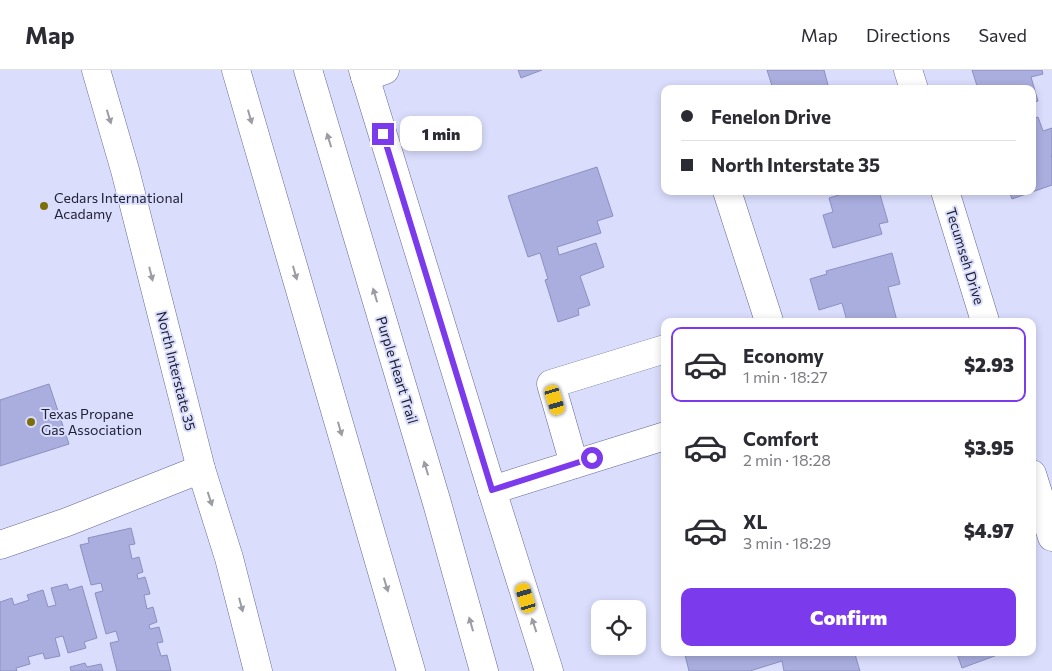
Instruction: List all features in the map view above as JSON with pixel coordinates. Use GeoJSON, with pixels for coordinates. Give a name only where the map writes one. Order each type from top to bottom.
{"type":"FeatureCollection","features":[{"type":"Feature","properties":{"kind":"main road","name":"North Interstate 35"},"geometry":{"type":"LineString","coordinates":[[96,70],[126,170],[201,469],[229,558],[258,671]]}},
{"type":"Feature","properties":{"kind":"main road"},"geometry":{"type":"LineString","coordinates":[[236,70],[412,671]]}},
{"type":"Feature","properties":{"kind":"main road","name":"Purple Heart Trail"},"geometry":{"type":"LineString","coordinates":[[308,70],[437,503],[484,671]]}},
{"type":"Feature","properties":{"kind":"main road"},"geometry":{"type":"LineString","coordinates":[[908,70],[913,85]]}},
{"type":"Feature","properties":{"kind":"main road"},"geometry":{"type":"LineString","coordinates":[[371,72],[492,490],[549,671]]}},
{"type":"Feature","properties":{"kind":"main road"},"geometry":{"type":"LineString","coordinates":[[729,195],[768,318]]}},
{"type":"Feature","properties":{"kind":"main road","name":"Tecumseh Drive"},"geometry":{"type":"LineString","coordinates":[[946,195],[984,318]]}},
{"type":"Feature","properties":{"kind":"main road"},"geometry":{"type":"LineString","coordinates":[[574,464],[551,384],[661,350]]}},
{"type":"Feature","properties":{"kind":"main road"},"geometry":{"type":"LineString","coordinates":[[492,490],[661,437]]}},
{"type":"Feature","properties":{"kind":"main road"},"geometry":{"type":"LineString","coordinates":[[0,545],[68,522],[201,469]]}},
{"type":"Feature","properties":{"kind":"main road"},"geometry":{"type":"LineString","coordinates":[[1036,487],[1052,537]]}},
{"type":"Feature","properties":{"kind":"building"},"geometry":{"type":"Polygon","coordinates":[[[518,70],[542,70],[521,78],[518,70]]]}},
{"type":"Feature","properties":{"kind":"building"},"geometry":{"type":"Polygon","coordinates":[[[767,70],[824,70],[828,85],[772,85],[767,70]]]}},
{"type":"Feature","properties":{"kind":"building"},"geometry":{"type":"Polygon","coordinates":[[[972,70],[1042,70],[1043,74],[1031,77],[1033,85],[977,85],[972,70]]]}},
{"type":"Feature","properties":{"kind":"building"},"geometry":{"type":"Polygon","coordinates":[[[1038,117],[1043,131],[1052,128],[1052,185],[1036,191],[1036,118],[1038,117]]]}},
{"type":"Feature","properties":{"kind":"building"},"geometry":{"type":"Polygon","coordinates":[[[597,167],[613,216],[597,221],[601,233],[557,247],[559,255],[596,243],[604,267],[580,276],[590,305],[578,309],[579,315],[558,322],[545,280],[548,279],[540,253],[528,257],[508,196],[597,167]]]}},
{"type":"Feature","properties":{"kind":"building"},"geometry":{"type":"Polygon","coordinates":[[[839,195],[880,195],[888,222],[879,224],[882,234],[833,248],[823,215],[833,212],[829,198],[839,195]]]}},
{"type":"Feature","properties":{"kind":"building"},"geometry":{"type":"Polygon","coordinates":[[[1010,195],[1023,195],[1012,199],[1010,195]]]}},
{"type":"Feature","properties":{"kind":"building"},"geometry":{"type":"Polygon","coordinates":[[[892,253],[900,284],[888,287],[896,318],[846,318],[842,303],[819,310],[810,279],[827,274],[826,271],[892,253]]]}},
{"type":"Feature","properties":{"kind":"building","name":"Texas Propane Gas Association"},"geometry":{"type":"Polygon","coordinates":[[[49,384],[69,444],[0,466],[0,400],[49,384]]]}},
{"type":"Feature","properties":{"kind":"building"},"geometry":{"type":"Polygon","coordinates":[[[131,528],[135,544],[129,545],[132,559],[139,557],[143,572],[137,574],[138,579],[145,577],[150,594],[144,595],[147,609],[153,607],[157,622],[149,625],[150,629],[159,627],[163,642],[157,643],[161,656],[167,655],[171,671],[117,671],[110,643],[119,641],[116,631],[106,634],[95,593],[103,591],[101,583],[91,585],[80,545],[89,543],[88,538],[131,528]]]}},
{"type":"Feature","properties":{"kind":"building"},"geometry":{"type":"Polygon","coordinates":[[[67,584],[69,590],[82,586],[97,638],[84,642],[86,648],[68,653],[63,636],[55,638],[60,656],[45,659],[43,653],[28,657],[30,664],[16,668],[17,671],[0,671],[0,602],[12,598],[14,605],[29,600],[27,595],[43,590],[48,607],[56,605],[51,588],[67,584]]]}},
{"type":"Feature","properties":{"kind":"building"},"geometry":{"type":"Polygon","coordinates":[[[685,656],[856,656],[860,671],[784,671],[782,661],[750,671],[689,671],[685,656]]]}},
{"type":"Feature","properties":{"kind":"building"},"geometry":{"type":"Polygon","coordinates":[[[958,656],[994,656],[962,668],[958,656]]]}},
{"type":"Feature","properties":{"kind":"building"},"geometry":{"type":"Polygon","coordinates":[[[85,663],[87,667],[101,664],[103,671],[71,671],[70,667],[85,663]]]}},
{"type":"Feature","properties":{"kind":"place","name":"Cedars International Acadamy"},"geometry":{"type":"Point","coordinates":[44,206]}},
{"type":"Feature","properties":{"kind":"place","name":"Texas Propane Gas Association"},"geometry":{"type":"Point","coordinates":[31,422]}},
{"type":"Feature","properties":{"kind":"route"},"geometry":{"type":"LineString","coordinates":[[383,134],[492,490],[592,458]]}}]}
